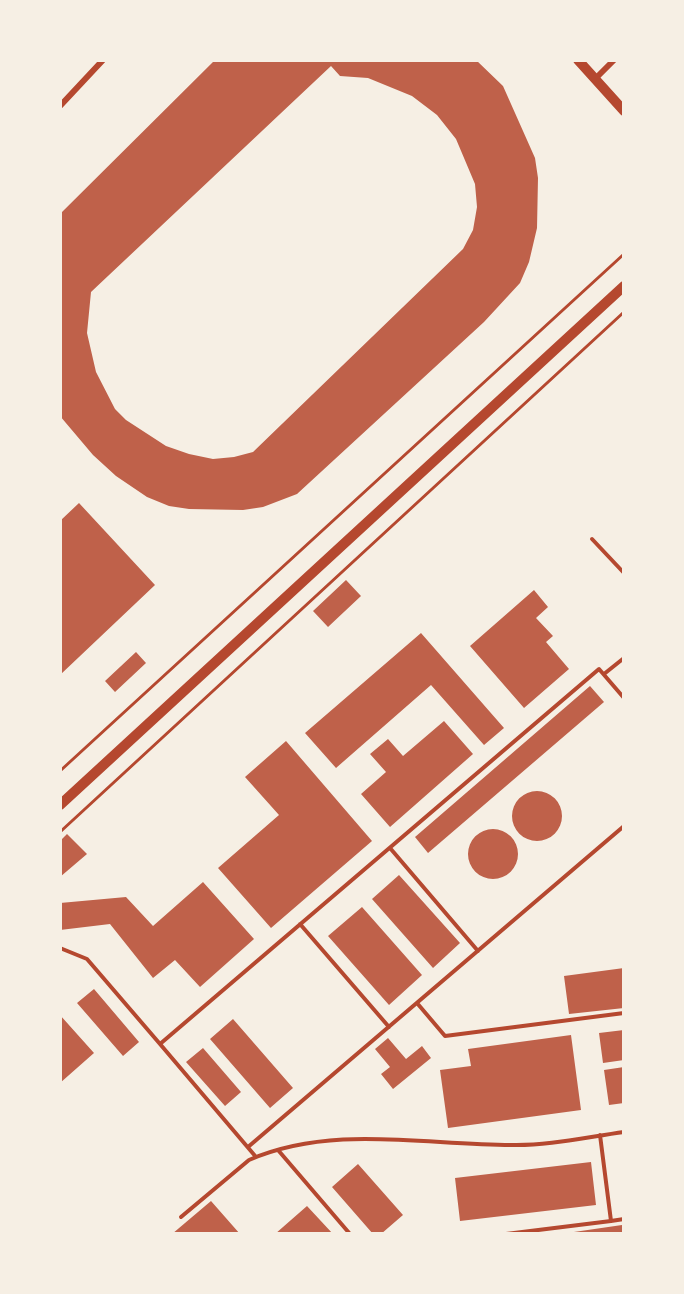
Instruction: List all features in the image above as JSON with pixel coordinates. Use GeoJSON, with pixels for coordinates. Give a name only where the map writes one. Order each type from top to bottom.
{"type":"FeatureCollection","features":[{"type":"Feature","properties":{"kind":"street"},"geometry":{"type":"LineString","coordinates":[[60,106],[103,60]]}},
{"type":"Feature","properties":{"kind":"street"},"geometry":{"type":"LineString","coordinates":[[578,60],[624,111]]}},
{"type":"Feature","properties":{"kind":"street"},"geometry":{"type":"LineString","coordinates":[[595,79],[614,60]]}},
{"type":"Feature","properties":{"kind":"street"},"geometry":{"type":"LineString","coordinates":[[60,805],[624,286]]}},
{"type":"Feature","properties":{"kind":"lane"},"geometry":{"type":"LineString","coordinates":[[592,539],[624,573]]}},
{"type":"Feature","properties":{"kind":"lane"},"geometry":{"type":"LineString","coordinates":[[604,674],[624,658]]}},
{"type":"Feature","properties":{"kind":"lane"},"geometry":{"type":"LineString","coordinates":[[160,1044],[599,669],[624,698]]}},
{"type":"Feature","properties":{"kind":"lane"},"geometry":{"type":"LineString","coordinates":[[248,1147],[624,826]]}},
{"type":"Feature","properties":{"kind":"lane"},"geometry":{"type":"LineString","coordinates":[[390,848],[478,951]]}},
{"type":"Feature","properties":{"kind":"lane"},"geometry":{"type":"LineString","coordinates":[[300,924],[389,1027]]}},
{"type":"Feature","properties":{"kind":"lane"},"geometry":{"type":"LineString","coordinates":[[60,948],[87,959],[256,1157]]}},
{"type":"Feature","properties":{"kind":"lane"},"geometry":{"type":"LineString","coordinates":[[417,1004],[445,1036],[624,1013]]}},
{"type":"Feature","properties":{"kind":"lane"},"geometry":{"type":"LineString","coordinates":[[181,1217],[256,1157],[321,1141],[398,1138],[512,1146],[624,1132]]}},
{"type":"Feature","properties":{"kind":"lane"},"geometry":{"type":"LineString","coordinates":[[600,1135],[611,1221]]}},
{"type":"Feature","properties":{"kind":"lane"},"geometry":{"type":"LineString","coordinates":[[278,1150],[350,1234]]}},
{"type":"Feature","properties":{"kind":"lane"},"geometry":{"type":"LineString","coordinates":[[506,1234],[624,1219]]}},
{"type":"Feature","properties":{"kind":"path"},"geometry":{"type":"LineString","coordinates":[[60,771],[624,254]]}},
{"type":"Feature","properties":{"kind":"path"},"geometry":{"type":"LineString","coordinates":[[60,832],[624,312]]}},
{"type":"Feature","properties":{"kind":"building"},"geometry":{"type":"Polygon","coordinates":[[[215,60],[476,60],[503,86],[535,158],[538,178],[537,228],[529,262],[520,283],[484,322],[297,494],[263,507],[243,510],[189,509],[169,506],[147,497],[116,476],[93,455],[60,416],[60,214],[215,60]],[[331,66],[91,292],[87,333],[96,372],[115,409],[126,420],[166,446],[213,459],[253,452],[463,249],[473,230],[477,207],[475,184],[456,139],[437,115],[412,96],[368,78],[340,76],[331,66]]]}},
{"type":"Feature","properties":{"kind":"building"},"geometry":{"type":"Polygon","coordinates":[[[79,503],[155,585],[60,675],[60,521],[79,503]]]}},
{"type":"Feature","properties":{"kind":"building"},"geometry":{"type":"Polygon","coordinates":[[[346,580],[361,596],[328,627],[313,611],[346,580]]]}},
{"type":"Feature","properties":{"kind":"building"},"geometry":{"type":"Polygon","coordinates":[[[534,590],[548,607],[536,618],[553,636],[546,642],[569,669],[524,708],[470,646],[534,590]]]}},
{"type":"Feature","properties":{"kind":"building"},"geometry":{"type":"Polygon","coordinates":[[[421,633],[504,728],[484,745],[431,685],[336,768],[305,733],[421,633]]]}},
{"type":"Feature","properties":{"kind":"building"},"geometry":{"type":"Polygon","coordinates":[[[136,652],[146,663],[115,692],[105,681],[136,652]]]}},
{"type":"Feature","properties":{"kind":"building"},"geometry":{"type":"Polygon","coordinates":[[[590,686],[604,702],[428,853],[415,837],[590,686]]]}},
{"type":"Feature","properties":{"kind":"building"},"geometry":{"type":"Polygon","coordinates":[[[444,721],[473,754],[390,827],[361,794],[386,772],[370,754],[388,739],[403,756],[444,721]]]}},
{"type":"Feature","properties":{"kind":"building"},"geometry":{"type":"Polygon","coordinates":[[[286,741],[372,841],[271,928],[218,868],[279,815],[245,777],[286,741]]]}},
{"type":"Feature","properties":{"kind":"building"},"geometry":{"type":"Polygon","coordinates":[[[537,791],[555,798],[562,816],[555,834],[537,841],[519,834],[512,816],[519,798],[537,791]]]}},
{"type":"Feature","properties":{"kind":"building"},"geometry":{"type":"Polygon","coordinates":[[[493,829],[511,836],[518,854],[511,872],[493,879],[475,872],[468,854],[475,836],[493,829]]]}},
{"type":"Feature","properties":{"kind":"building"},"geometry":{"type":"Polygon","coordinates":[[[67,834],[87,854],[60,877],[60,841],[67,834]]]}},
{"type":"Feature","properties":{"kind":"building"},"geometry":{"type":"Polygon","coordinates":[[[399,875],[460,943],[433,968],[372,899],[399,875]]]}},
{"type":"Feature","properties":{"kind":"building"},"geometry":{"type":"Polygon","coordinates":[[[203,882],[254,939],[200,987],[175,960],[153,978],[110,924],[60,930],[60,903],[126,897],[153,926],[203,882]]]}},
{"type":"Feature","properties":{"kind":"building"},"geometry":{"type":"Polygon","coordinates":[[[362,907],[422,975],[389,1005],[328,936],[362,907]]]}},
{"type":"Feature","properties":{"kind":"building"},"geometry":{"type":"Polygon","coordinates":[[[624,968],[624,1008],[569,1014],[564,976],[624,968]]]}},
{"type":"Feature","properties":{"kind":"building"},"geometry":{"type":"Polygon","coordinates":[[[94,989],[139,1042],[123,1056],[77,1003],[94,989]]]}},
{"type":"Feature","properties":{"kind":"building"},"geometry":{"type":"Polygon","coordinates":[[[60,1015],[94,1053],[60,1083],[60,1015]]]}},
{"type":"Feature","properties":{"kind":"building"},"geometry":{"type":"Polygon","coordinates":[[[233,1019],[293,1088],[270,1108],[210,1039],[233,1019]]]}},
{"type":"Feature","properties":{"kind":"building"},"geometry":{"type":"Polygon","coordinates":[[[624,1030],[624,1060],[603,1063],[599,1033],[624,1030]]]}},
{"type":"Feature","properties":{"kind":"building"},"geometry":{"type":"Polygon","coordinates":[[[571,1035],[581,1110],[448,1128],[440,1070],[471,1066],[468,1049],[571,1035]]]}},
{"type":"Feature","properties":{"kind":"building"},"geometry":{"type":"Polygon","coordinates":[[[388,1038],[406,1059],[422,1046],[431,1058],[393,1089],[381,1074],[390,1067],[375,1049],[388,1038]]]}},
{"type":"Feature","properties":{"kind":"building"},"geometry":{"type":"Polygon","coordinates":[[[203,1048],[241,1092],[225,1106],[186,1062],[203,1048]]]}},
{"type":"Feature","properties":{"kind":"building"},"geometry":{"type":"Polygon","coordinates":[[[624,1067],[624,1103],[609,1105],[604,1070],[624,1067]]]}},
{"type":"Feature","properties":{"kind":"building"},"geometry":{"type":"Polygon","coordinates":[[[591,1162],[596,1205],[460,1221],[455,1178],[591,1162]]]}},
{"type":"Feature","properties":{"kind":"building"},"geometry":{"type":"Polygon","coordinates":[[[358,1164],[403,1215],[381,1234],[373,1234],[332,1187],[358,1164]]]}},
{"type":"Feature","properties":{"kind":"building"},"geometry":{"type":"Polygon","coordinates":[[[211,1201],[240,1234],[172,1234],[211,1201]]]}},
{"type":"Feature","properties":{"kind":"building"},"geometry":{"type":"Polygon","coordinates":[[[307,1206],[333,1234],[275,1234],[307,1206]]]}},
{"type":"Feature","properties":{"kind":"building"},"geometry":{"type":"Polygon","coordinates":[[[622,1225],[623,1234],[567,1234],[567,1233],[622,1225]]]}}]}
